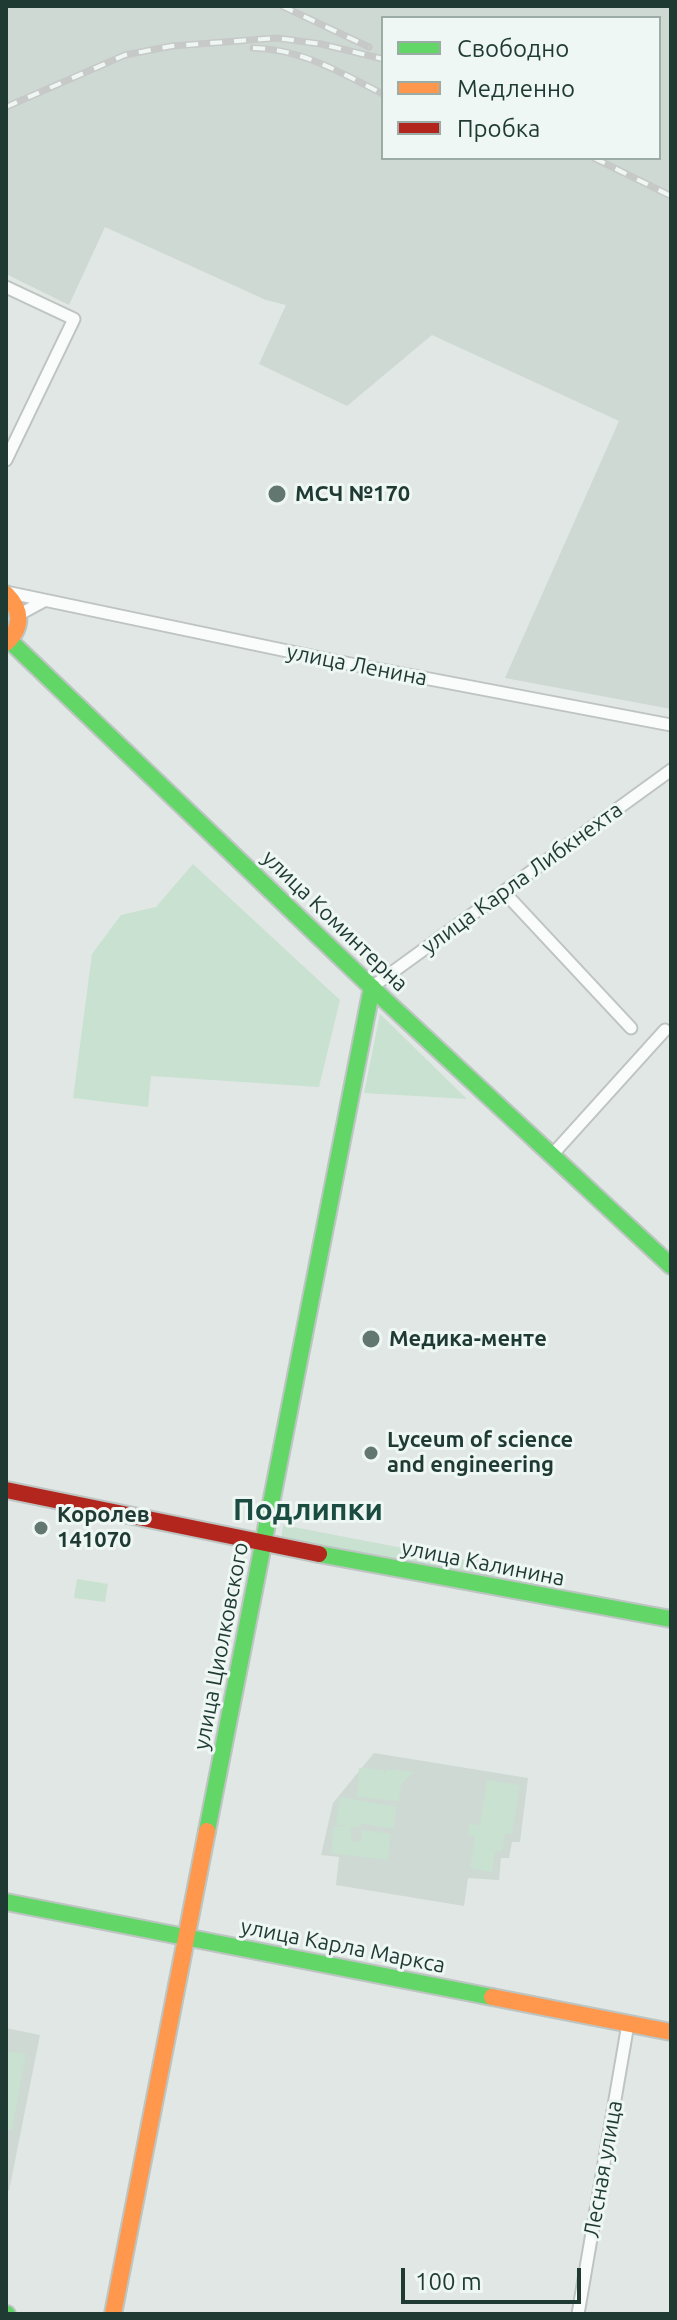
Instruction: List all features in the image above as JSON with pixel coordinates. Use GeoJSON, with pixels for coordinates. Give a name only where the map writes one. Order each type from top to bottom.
{"type":"FeatureCollection","features":[{"type":"Feature","properties":{"kind":"main road"},"geometry":{"type":"LineString","coordinates":[[6,593],[14,600],[20,614]]}},
{"type":"Feature","properties":{"kind":"main road","name":"улица Коминтерна"},"geometry":{"type":"LineString","coordinates":[[20,614],[19,629],[8,642],[671,1266]]}},
{"type":"Feature","properties":{"kind":"main road","name":"улица Циолковского"},"geometry":{"type":"LineString","coordinates":[[113,2314],[372,987]]}},
{"type":"Feature","properties":{"kind":"main road","name":"улица Калинина"},"geometry":{"type":"LineString","coordinates":[[6,1490],[264,1543],[671,1619]]}},
{"type":"Feature","properties":{"kind":"main road","name":"улица Карла Маркса"},"geometry":{"type":"LineString","coordinates":[[6,1902],[671,2032]]}},
{"type":"Feature","properties":{"kind":"street"},"geometry":{"type":"LineString","coordinates":[[6,287],[74,319],[6,460]]}},
{"type":"Feature","properties":{"kind":"street","name":"улица Ленина"},"geometry":{"type":"LineString","coordinates":[[6,593],[335,661],[671,725]]}},
{"type":"Feature","properties":{"kind":"street"},"geometry":{"type":"LineString","coordinates":[[20,614],[44,601]]}},
{"type":"Feature","properties":{"kind":"street","name":"улица Карла Либкнехта"},"geometry":{"type":"LineString","coordinates":[[372,987],[671,770]]}},
{"type":"Feature","properties":{"kind":"street"},"geometry":{"type":"LineString","coordinates":[[504,892],[631,1028]]}},
{"type":"Feature","properties":{"kind":"street"},"geometry":{"type":"LineString","coordinates":[[552,1155],[665,1030]]}},
{"type":"Feature","properties":{"kind":"street","name":"Лесная улица"},"geometry":{"type":"LineString","coordinates":[[578,2314],[628,2024]]}},
{"type":"Feature","properties":{"kind":"shaded area"},"geometry":{"type":"Polygon","coordinates":[[[6,6],[671,6],[671,709],[505,678],[619,421],[432,335],[347,406],[259,364],[286,305],[266,300],[105,227],[69,305],[6,274],[6,6]]]}},
{"type":"Feature","properties":{"kind":"shaded area"},"geometry":{"type":"Polygon","coordinates":[[[374,1753],[528,1778],[520,1842],[512,1842],[509,1858],[501,1858],[499,1880],[468,1878],[464,1906],[336,1885],[339,1857],[321,1855],[333,1803],[374,1753]]]}},
{"type":"Feature","properties":{"kind":"shaded area"},"geometry":{"type":"Polygon","coordinates":[[[6,2028],[40,2035],[9,2191],[6,2190],[6,2028]]]}},
{"type":"Feature","properties":{"kind":"green space"},"geometry":{"type":"Polygon","coordinates":[[[193,864],[340,1000],[319,1087],[151,1076],[148,1107],[73,1098],[92,954],[121,915],[156,907],[193,864]]]}},
{"type":"Feature","properties":{"kind":"green space"},"geometry":{"type":"Polygon","coordinates":[[[380,1014],[467,1099],[364,1093],[380,1014]]]}},
{"type":"Feature","properties":{"kind":"green space"},"geometry":{"type":"Polygon","coordinates":[[[283,1525],[496,1566],[493,1583],[281,1542],[283,1525]]]}},
{"type":"Feature","properties":{"kind":"green space"},"geometry":{"type":"Polygon","coordinates":[[[77,1579],[108,1584],[105,1602],[74,1598],[77,1579]]]}},
{"type":"Feature","properties":{"kind":"green space"},"geometry":{"type":"Polygon","coordinates":[[[359,1768],[386,1773],[387,1769],[413,1772],[401,1785],[399,1801],[357,1797],[359,1768]]]}},
{"type":"Feature","properties":{"kind":"green space"},"geometry":{"type":"Polygon","coordinates":[[[487,1780],[520,1785],[512,1834],[505,1833],[502,1851],[495,1851],[492,1872],[470,1868],[475,1836],[468,1835],[469,1824],[480,1825],[487,1780]]]}},
{"type":"Feature","properties":{"kind":"green space"},"geometry":{"type":"Polygon","coordinates":[[[340,1797],[397,1807],[393,1829],[360,1823],[359,1828],[351,1827],[354,1842],[361,1842],[362,1830],[391,1834],[388,1860],[331,1853],[334,1826],[349,1827],[336,1824],[340,1797]]]}},
{"type":"Feature","properties":{"kind":"green space"},"geometry":{"type":"Polygon","coordinates":[[[6,2051],[26,2054],[12,2130],[6,2129],[6,2051]]]}},
{"type":"Feature","properties":{"kind":"railway"},"geometry":{"type":"LineString","coordinates":[[282,6],[369,47]]}},
{"type":"Feature","properties":{"kind":"railway"},"geometry":{"type":"LineString","coordinates":[[6,107],[125,55],[172,46],[277,38],[321,44],[381,59]]}},
{"type":"Feature","properties":{"kind":"railway"},"geometry":{"type":"LineString","coordinates":[[253,48],[305,57],[381,93]]}},
{"type":"Feature","properties":{"kind":"railway"},"geometry":{"type":"LineString","coordinates":[[598,160],[671,196]]}},
{"type":"Feature","properties":{"kind":"traffic: fast"},"geometry":{"type":"LineString","coordinates":[[10,641],[386,1001],[671,1266]]}},
{"type":"Feature","properties":{"kind":"traffic: fast"},"geometry":{"type":"LineString","coordinates":[[207,1831],[372,987]]}},
{"type":"Feature","properties":{"kind":"traffic: fast"},"geometry":{"type":"LineString","coordinates":[[319,1554],[671,1619]]}},
{"type":"Feature","properties":{"kind":"traffic: fast"},"geometry":{"type":"LineString","coordinates":[[6,1902],[492,1997]]}},
{"type":"Feature","properties":{"kind":"traffic: slow"},"geometry":{"type":"LineString","coordinates":[[6,594],[18,612],[18,625],[6,643]]}},
{"type":"Feature","properties":{"kind":"traffic: slow"},"geometry":{"type":"LineString","coordinates":[[113,2314],[207,1831]]}},
{"type":"Feature","properties":{"kind":"traffic: slow"},"geometry":{"type":"LineString","coordinates":[[492,1997],[671,2032]]}},
{"type":"Feature","properties":{"kind":"traffic: jam"},"geometry":{"type":"LineString","coordinates":[[6,1490],[319,1554]]}},
{"type":"Feature","properties":{"kind":"place","name":"МСЧ №170"},"geometry":{"type":"Point","coordinates":[277,494]}},
{"type":"Feature","properties":{"kind":"place","name":"Медика-менте"},"geometry":{"type":"Point","coordinates":[371,1339]}},
{"type":"Feature","properties":{"kind":"place","name":"Lyceum of science and engineering"},"geometry":{"type":"Point","coordinates":[371,1453]}},
{"type":"Feature","properties":{"kind":"place","name":"Королев 141070"},"geometry":{"type":"Point","coordinates":[41,1528]}},
{"type":"Feature","properties":{"kind":"district","name":"Подлипки"},"geometry":{"type":"Point","coordinates":[308,1510]}}]}
